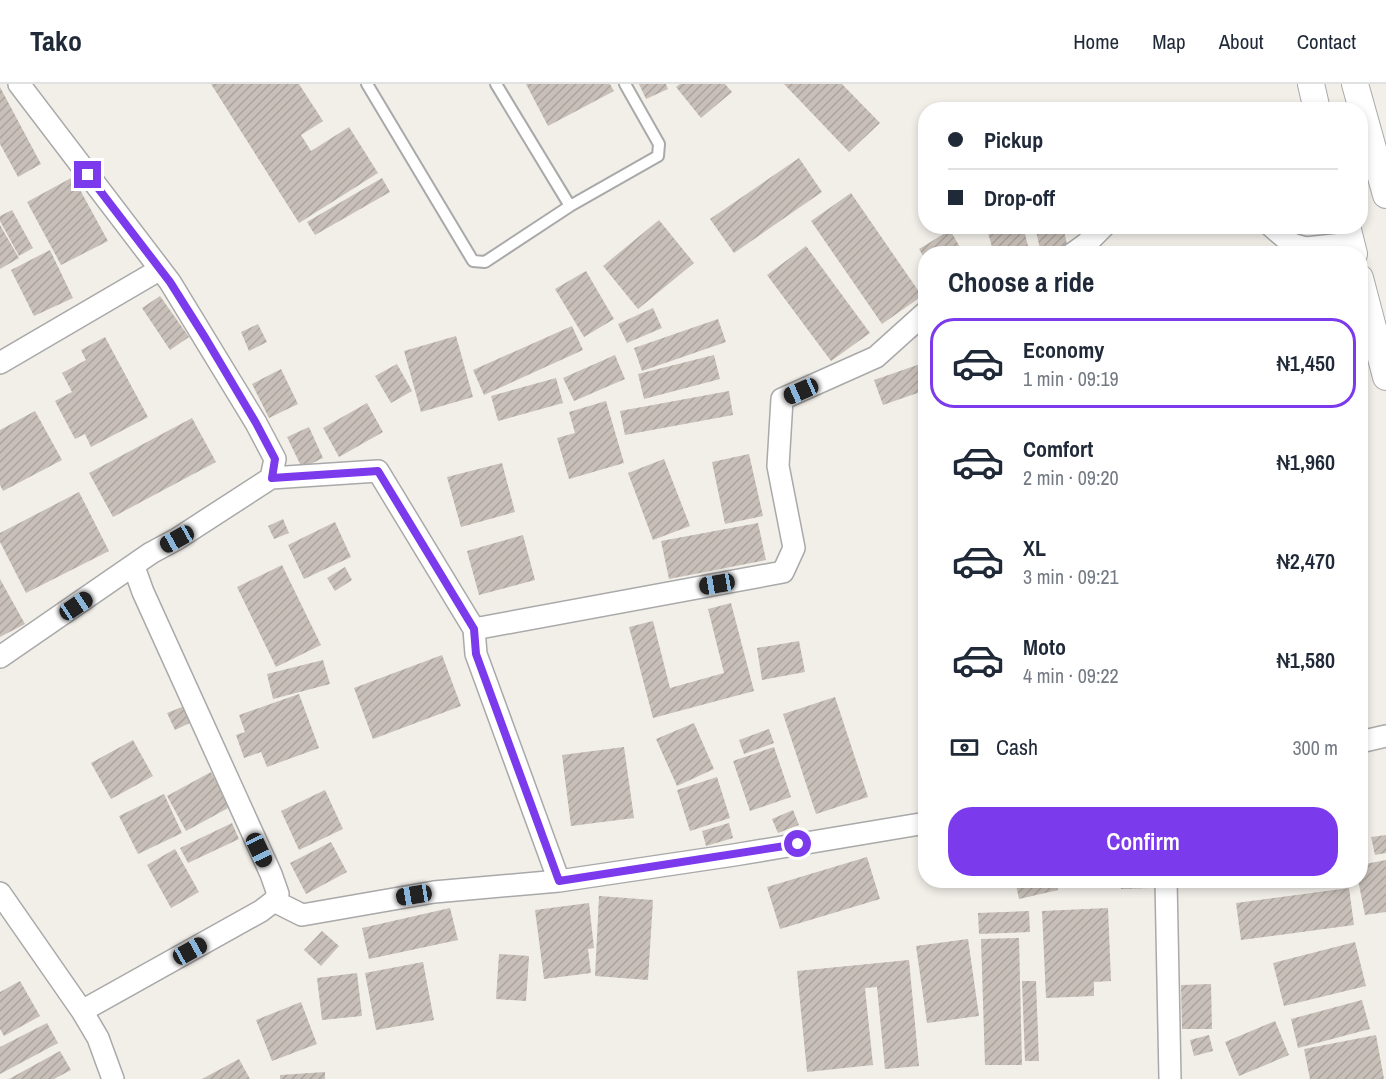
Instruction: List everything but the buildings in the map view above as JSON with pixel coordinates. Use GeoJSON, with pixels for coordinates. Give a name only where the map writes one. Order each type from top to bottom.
{"type":"FeatureCollection","features":[{"type":"Feature","properties":{"kind":"street"},"geometry":{"type":"LineString","coordinates":[[19,84],[170,282],[256,423],[275,459],[272,478]]}},
{"type":"Feature","properties":{"kind":"street"},"geometry":{"type":"LineString","coordinates":[[1311,84],[1315,102]]}},
{"type":"Feature","properties":{"kind":"street"},"geometry":{"type":"LineString","coordinates":[[1355,84],[1360,102]]}},
{"type":"Feature","properties":{"kind":"street"},"geometry":{"type":"LineString","coordinates":[[1368,131],[1386,195]]}},
{"type":"Feature","properties":{"kind":"street"},"geometry":{"type":"LineString","coordinates":[[1083,246],[1096,234]]}},
{"type":"Feature","properties":{"kind":"street"},"geometry":{"type":"LineString","coordinates":[[1280,234],[1292,244],[1299,246]]}},
{"type":"Feature","properties":{"kind":"street"},"geometry":{"type":"LineString","coordinates":[[1319,246],[1351,241]]}},
{"type":"Feature","properties":{"kind":"street"},"geometry":{"type":"LineString","coordinates":[[0,363],[159,270]]}},
{"type":"Feature","properties":{"kind":"street"},"geometry":{"type":"LineString","coordinates":[[1368,308],[1386,377]]}},
{"type":"Feature","properties":{"kind":"street"},"geometry":{"type":"LineString","coordinates":[[474,629],[783,572],[794,548],[778,466],[783,399],[876,357],[918,319]]}},
{"type":"Feature","properties":{"kind":"street"},"geometry":{"type":"LineString","coordinates":[[0,657],[134,567],[151,553],[272,478],[378,471],[474,629],[476,654],[559,881]]}},
{"type":"Feature","properties":{"kind":"street"},"geometry":{"type":"LineString","coordinates":[[82,1011],[235,926],[274,901],[278,894],[143,592],[134,567]]}},
{"type":"Feature","properties":{"kind":"street"},"geometry":{"type":"LineString","coordinates":[[1368,740],[1386,736]]}},
{"type":"Feature","properties":{"kind":"street"},"geometry":{"type":"LineString","coordinates":[[274,901],[302,915],[434,892],[559,881],[918,824]]}},
{"type":"Feature","properties":{"kind":"street"},"geometry":{"type":"LineString","coordinates":[[1166,888],[1170,1079]]}},
{"type":"Feature","properties":{"kind":"street"},"geometry":{"type":"LineString","coordinates":[[0,893],[82,1011],[98,1038],[113,1079]]}},
{"type":"Feature","properties":{"kind":"lane"},"geometry":{"type":"LineString","coordinates":[[367,84],[473,261],[485,262],[570,206],[658,156],[659,144],[625,84]]}},
{"type":"Feature","properties":{"kind":"lane"},"geometry":{"type":"LineString","coordinates":[[496,84],[570,206]]}},
{"type":"Feature","properties":{"kind":"route"},"geometry":{"type":"LineString","coordinates":[[88,175],[170,282],[206,339],[275,459],[272,478],[378,471],[474,629],[476,654],[559,881],[798,844]]}}]}
